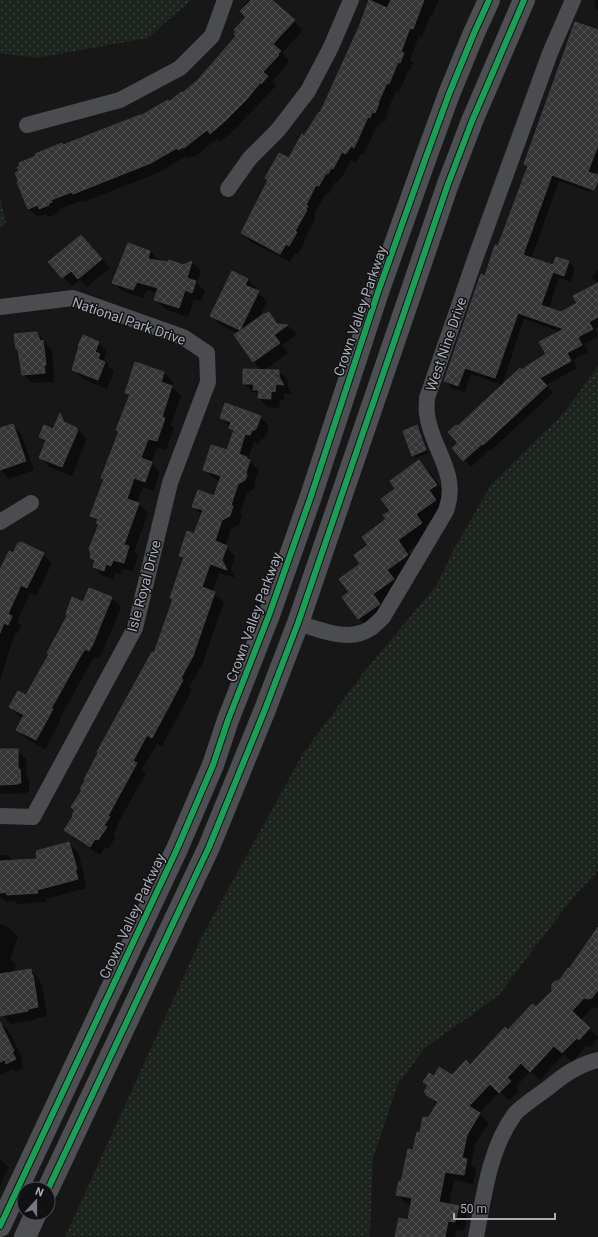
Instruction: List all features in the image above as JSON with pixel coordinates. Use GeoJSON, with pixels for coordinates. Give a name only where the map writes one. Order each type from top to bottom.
{"type":"FeatureCollection","features":[{"type":"Feature","properties":{"kind":"main road","name":"Crown Valley Parkway"},"geometry":{"type":"LineString","coordinates":[[0,1226],[177,849],[213,765],[228,720],[269,615],[310,499],[378,292],[426,157],[449,94],[489,0]]}},
{"type":"Feature","properties":{"kind":"main road"},"geometry":{"type":"LineString","coordinates":[[51,1181],[209,847],[264,712],[298,623],[448,184],[472,121],[524,0]]}},
{"type":"Feature","properties":{"kind":"main road"},"geometry":{"type":"LineString","coordinates":[[298,623],[290,605],[296,581],[318,516],[310,499]]}},
{"type":"Feature","properties":{"kind":"main road"},"geometry":{"type":"LineString","coordinates":[[228,720],[249,708],[280,633],[298,623]]}},
{"type":"Feature","properties":{"kind":"main road"},"geometry":{"type":"LineString","coordinates":[[0,1229],[16,1219]]}},
{"type":"Feature","properties":{"kind":"main road"},"geometry":{"type":"LineString","coordinates":[[25,1237],[32,1221]]}},
{"type":"Feature","properties":{"kind":"street"},"geometry":{"type":"LineString","coordinates":[[27,125],[120,100],[180,68],[212,36],[225,0]]}},
{"type":"Feature","properties":{"kind":"street"},"geometry":{"type":"LineString","coordinates":[[228,189],[250,158],[278,130],[308,91],[331,48],[351,0]]}},
{"type":"Feature","properties":{"kind":"street","name":"West Nine Drive"},"geometry":{"type":"LineString","coordinates":[[298,623],[334,634],[354,634],[370,629],[383,617],[446,511],[450,501],[451,488],[449,475],[430,426],[427,414],[427,398],[550,53],[573,0]]}},
{"type":"Feature","properties":{"kind":"street","name":"National Park Drive"},"geometry":{"type":"LineString","coordinates":[[0,307],[73,298],[183,337],[208,353]]}},
{"type":"Feature","properties":{"kind":"street","name":"Isle Royal Drive"},"geometry":{"type":"LineString","coordinates":[[0,816],[33,817],[135,628],[170,483],[208,382],[208,353]]}},
{"type":"Feature","properties":{"kind":"street"},"geometry":{"type":"LineString","coordinates":[[0,522],[30,503]]}},
{"type":"Feature","properties":{"kind":"street"},"geometry":{"type":"LineString","coordinates":[[476,1237],[489,1172],[494,1156],[499,1141],[515,1114],[556,1081],[587,1062],[598,1060]]}},
{"type":"Feature","properties":{"kind":"shaded area"},"geometry":{"type":"Polygon","coordinates":[[[0,0],[191,0],[148,38],[37,58],[0,53],[0,0]]]}},
{"type":"Feature","properties":{"kind":"shaded area"},"geometry":{"type":"Polygon","coordinates":[[[0,197],[6,223],[0,228],[0,197]]]}},
{"type":"Feature","properties":{"kind":"shaded area"},"geometry":{"type":"Polygon","coordinates":[[[598,366],[598,871],[574,896],[499,995],[425,1048],[397,1086],[373,1158],[369,1237],[65,1237],[202,936],[304,752],[364,672],[436,586],[455,547],[491,485],[564,413],[598,366]]]}},
{"type":"Feature","properties":{"kind":"building"},"geometry":{"type":"Polygon","coordinates":[[[251,0],[272,0],[295,20],[273,44],[281,51],[263,72],[268,76],[225,121],[210,134],[207,130],[184,148],[178,150],[177,148],[151,163],[73,194],[72,192],[51,200],[52,202],[48,204],[49,205],[39,209],[38,205],[28,209],[15,173],[19,171],[17,167],[20,166],[19,163],[36,156],[35,154],[62,143],[63,145],[140,116],[168,100],[169,102],[181,92],[182,93],[197,81],[236,36],[234,34],[236,32],[234,30],[246,17],[240,11],[251,0]]]}},
{"type":"Feature","properties":{"kind":"building"},"geometry":{"type":"Polygon","coordinates":[[[369,0],[387,8],[391,0],[424,0],[413,29],[410,28],[401,52],[404,53],[400,63],[398,62],[389,84],[387,83],[375,113],[372,112],[370,118],[368,117],[354,148],[351,146],[346,154],[342,152],[333,169],[331,168],[328,174],[326,173],[319,186],[316,185],[306,205],[308,206],[306,209],[307,210],[295,231],[297,232],[289,246],[286,244],[280,254],[241,233],[268,180],[265,178],[279,153],[289,158],[302,134],[304,136],[319,112],[320,113],[359,27],[369,0]]]}},
{"type":"Feature","properties":{"kind":"building"},"geometry":{"type":"Polygon","coordinates":[[[575,22],[598,30],[598,145],[588,172],[598,175],[598,180],[594,190],[552,175],[523,255],[553,265],[556,257],[569,261],[564,276],[553,272],[541,305],[561,312],[577,303],[573,296],[598,283],[598,317],[589,322],[593,329],[578,337],[582,345],[567,353],[571,361],[540,378],[547,386],[483,445],[482,444],[463,461],[452,448],[458,443],[448,432],[456,425],[458,426],[520,368],[522,370],[546,354],[539,342],[564,329],[518,313],[495,378],[465,368],[458,386],[444,381],[481,274],[485,276],[495,245],[498,246],[528,166],[524,164],[575,22]]]}},
{"type":"Feature","properties":{"kind":"building"},"geometry":{"type":"Polygon","coordinates":[[[81,235],[102,259],[78,279],[71,271],[62,278],[48,262],[81,235]]]}},
{"type":"Feature","properties":{"kind":"building"},"geometry":{"type":"Polygon","coordinates":[[[128,243],[150,251],[148,259],[168,262],[169,260],[183,265],[192,261],[187,278],[196,281],[192,293],[185,290],[179,308],[154,300],[158,288],[137,282],[133,290],[112,283],[128,243]]]}},
{"type":"Feature","properties":{"kind":"building"},"geometry":{"type":"Polygon","coordinates":[[[232,271],[248,279],[245,285],[259,291],[240,330],[210,316],[232,271]]]}},
{"type":"Feature","properties":{"kind":"building"},"geometry":{"type":"Polygon","coordinates":[[[269,312],[277,324],[288,325],[274,335],[280,343],[253,362],[234,335],[265,313],[269,312]]]}},
{"type":"Feature","properties":{"kind":"building"},"geometry":{"type":"Polygon","coordinates":[[[37,332],[40,341],[43,340],[46,365],[44,365],[45,373],[22,375],[14,334],[37,332]]]}},
{"type":"Feature","properties":{"kind":"building"},"geometry":{"type":"Polygon","coordinates":[[[83,335],[99,342],[95,352],[100,354],[98,359],[105,362],[98,380],[72,370],[78,346],[83,335]]]}},
{"type":"Feature","properties":{"kind":"building"},"geometry":{"type":"Polygon","coordinates":[[[135,362],[164,372],[161,382],[172,386],[162,417],[165,418],[157,441],[148,439],[141,458],[152,462],[145,482],[134,478],[127,499],[139,503],[124,545],[129,546],[124,563],[113,560],[111,566],[106,564],[104,571],[93,567],[95,560],[90,558],[91,555],[89,549],[99,524],[96,523],[98,519],[90,516],[104,479],[101,478],[119,431],[116,430],[130,394],[125,393],[135,362]]]}},
{"type":"Feature","properties":{"kind":"building"},"geometry":{"type":"Polygon","coordinates":[[[243,369],[279,370],[279,377],[284,385],[276,384],[275,392],[271,391],[271,399],[258,398],[259,390],[253,390],[254,384],[243,384],[243,369]]]}},
{"type":"Feature","properties":{"kind":"building"},"geometry":{"type":"Polygon","coordinates":[[[225,403],[261,416],[256,429],[252,431],[250,435],[245,434],[239,454],[250,460],[246,473],[247,475],[245,480],[238,484],[231,505],[233,506],[230,516],[222,520],[215,541],[227,546],[222,560],[227,570],[210,564],[202,587],[215,592],[193,656],[181,678],[183,680],[152,738],[147,735],[133,761],[137,763],[108,816],[110,817],[104,825],[107,827],[98,840],[95,839],[90,847],[64,830],[73,816],[72,815],[75,810],[71,807],[82,790],[80,789],[98,753],[97,752],[152,652],[154,653],[173,599],[170,598],[184,557],[179,556],[187,531],[194,534],[203,510],[192,507],[198,490],[214,496],[221,476],[203,470],[211,445],[227,450],[234,430],[229,428],[231,422],[220,418],[225,403]]]}},
{"type":"Feature","properties":{"kind":"building"},"geometry":{"type":"Polygon","coordinates":[[[60,413],[64,422],[77,428],[76,430],[78,430],[62,467],[39,458],[46,440],[39,437],[44,425],[53,429],[60,413]]]}},
{"type":"Feature","properties":{"kind":"building"},"geometry":{"type":"Polygon","coordinates":[[[13,424],[26,461],[0,470],[0,428],[13,424]]]}},
{"type":"Feature","properties":{"kind":"building"},"geometry":{"type":"Polygon","coordinates":[[[417,425],[426,450],[412,456],[403,431],[417,425]]]}},
{"type":"Feature","properties":{"kind":"building"},"geometry":{"type":"Polygon","coordinates":[[[419,460],[437,485],[429,490],[436,500],[416,514],[422,523],[398,540],[408,555],[387,570],[394,579],[373,594],[380,604],[358,619],[342,597],[349,592],[339,579],[360,564],[354,555],[368,545],[362,537],[386,519],[383,515],[390,511],[381,499],[395,489],[390,481],[419,460]]]}},
{"type":"Feature","properties":{"kind":"building"},"geometry":{"type":"Polygon","coordinates":[[[21,542],[44,553],[27,588],[21,585],[8,614],[12,616],[8,625],[4,623],[0,633],[0,570],[9,551],[13,553],[18,543],[21,542]]]}},
{"type":"Feature","properties":{"kind":"building"},"geometry":{"type":"Polygon","coordinates":[[[89,588],[112,597],[93,644],[89,651],[85,649],[80,657],[51,709],[53,709],[36,740],[16,730],[24,715],[9,707],[18,691],[26,695],[49,654],[47,653],[67,616],[66,614],[72,597],[83,602],[89,588]]]}},
{"type":"Feature","properties":{"kind":"building"},"geometry":{"type":"Polygon","coordinates":[[[0,749],[18,749],[18,769],[20,769],[21,783],[0,785],[0,749]]]}},
{"type":"Feature","properties":{"kind":"building"},"geometry":{"type":"Polygon","coordinates":[[[69,842],[77,869],[75,869],[78,879],[37,890],[38,893],[7,895],[6,892],[0,893],[0,861],[37,859],[36,851],[69,842]]]}},
{"type":"Feature","properties":{"kind":"building"},"geometry":{"type":"Polygon","coordinates":[[[598,927],[598,990],[592,998],[584,998],[572,1011],[590,1028],[579,1040],[577,1038],[562,1053],[554,1046],[530,1072],[521,1063],[507,1078],[511,1081],[499,1093],[490,1084],[469,1106],[480,1113],[467,1135],[462,1158],[467,1159],[464,1175],[445,1172],[439,1202],[459,1206],[455,1222],[448,1221],[445,1237],[395,1237],[399,1218],[408,1220],[412,1198],[396,1195],[399,1181],[401,1182],[408,1149],[413,1150],[417,1132],[420,1133],[423,1117],[428,1118],[438,1102],[426,1095],[427,1094],[424,1092],[428,1085],[423,1082],[429,1073],[434,1076],[439,1067],[452,1075],[466,1060],[470,1065],[505,1027],[508,1030],[532,1004],[536,1007],[552,991],[552,984],[555,981],[559,981],[568,968],[569,969],[598,927]]]}},
{"type":"Feature","properties":{"kind":"building"},"geometry":{"type":"Polygon","coordinates":[[[31,969],[38,1007],[28,1009],[28,1011],[0,1016],[0,974],[31,969]]]}},
{"type":"Feature","properties":{"kind":"building"},"geometry":{"type":"Polygon","coordinates":[[[0,1022],[14,1051],[12,1052],[16,1059],[6,1064],[5,1060],[0,1062],[0,1022]]]}},
{"type":"Feature","properties":{"kind":"cycle path"},"geometry":{"type":"LineString","coordinates":[[0,1226],[177,849],[213,765],[228,720],[269,615],[310,499],[378,292],[426,157],[449,94],[489,0]]}},
{"type":"Feature","properties":{"kind":"cycle path"},"geometry":{"type":"LineString","coordinates":[[52,1181],[209,847],[264,712],[298,623],[448,184],[472,121],[524,0]]}}]}
